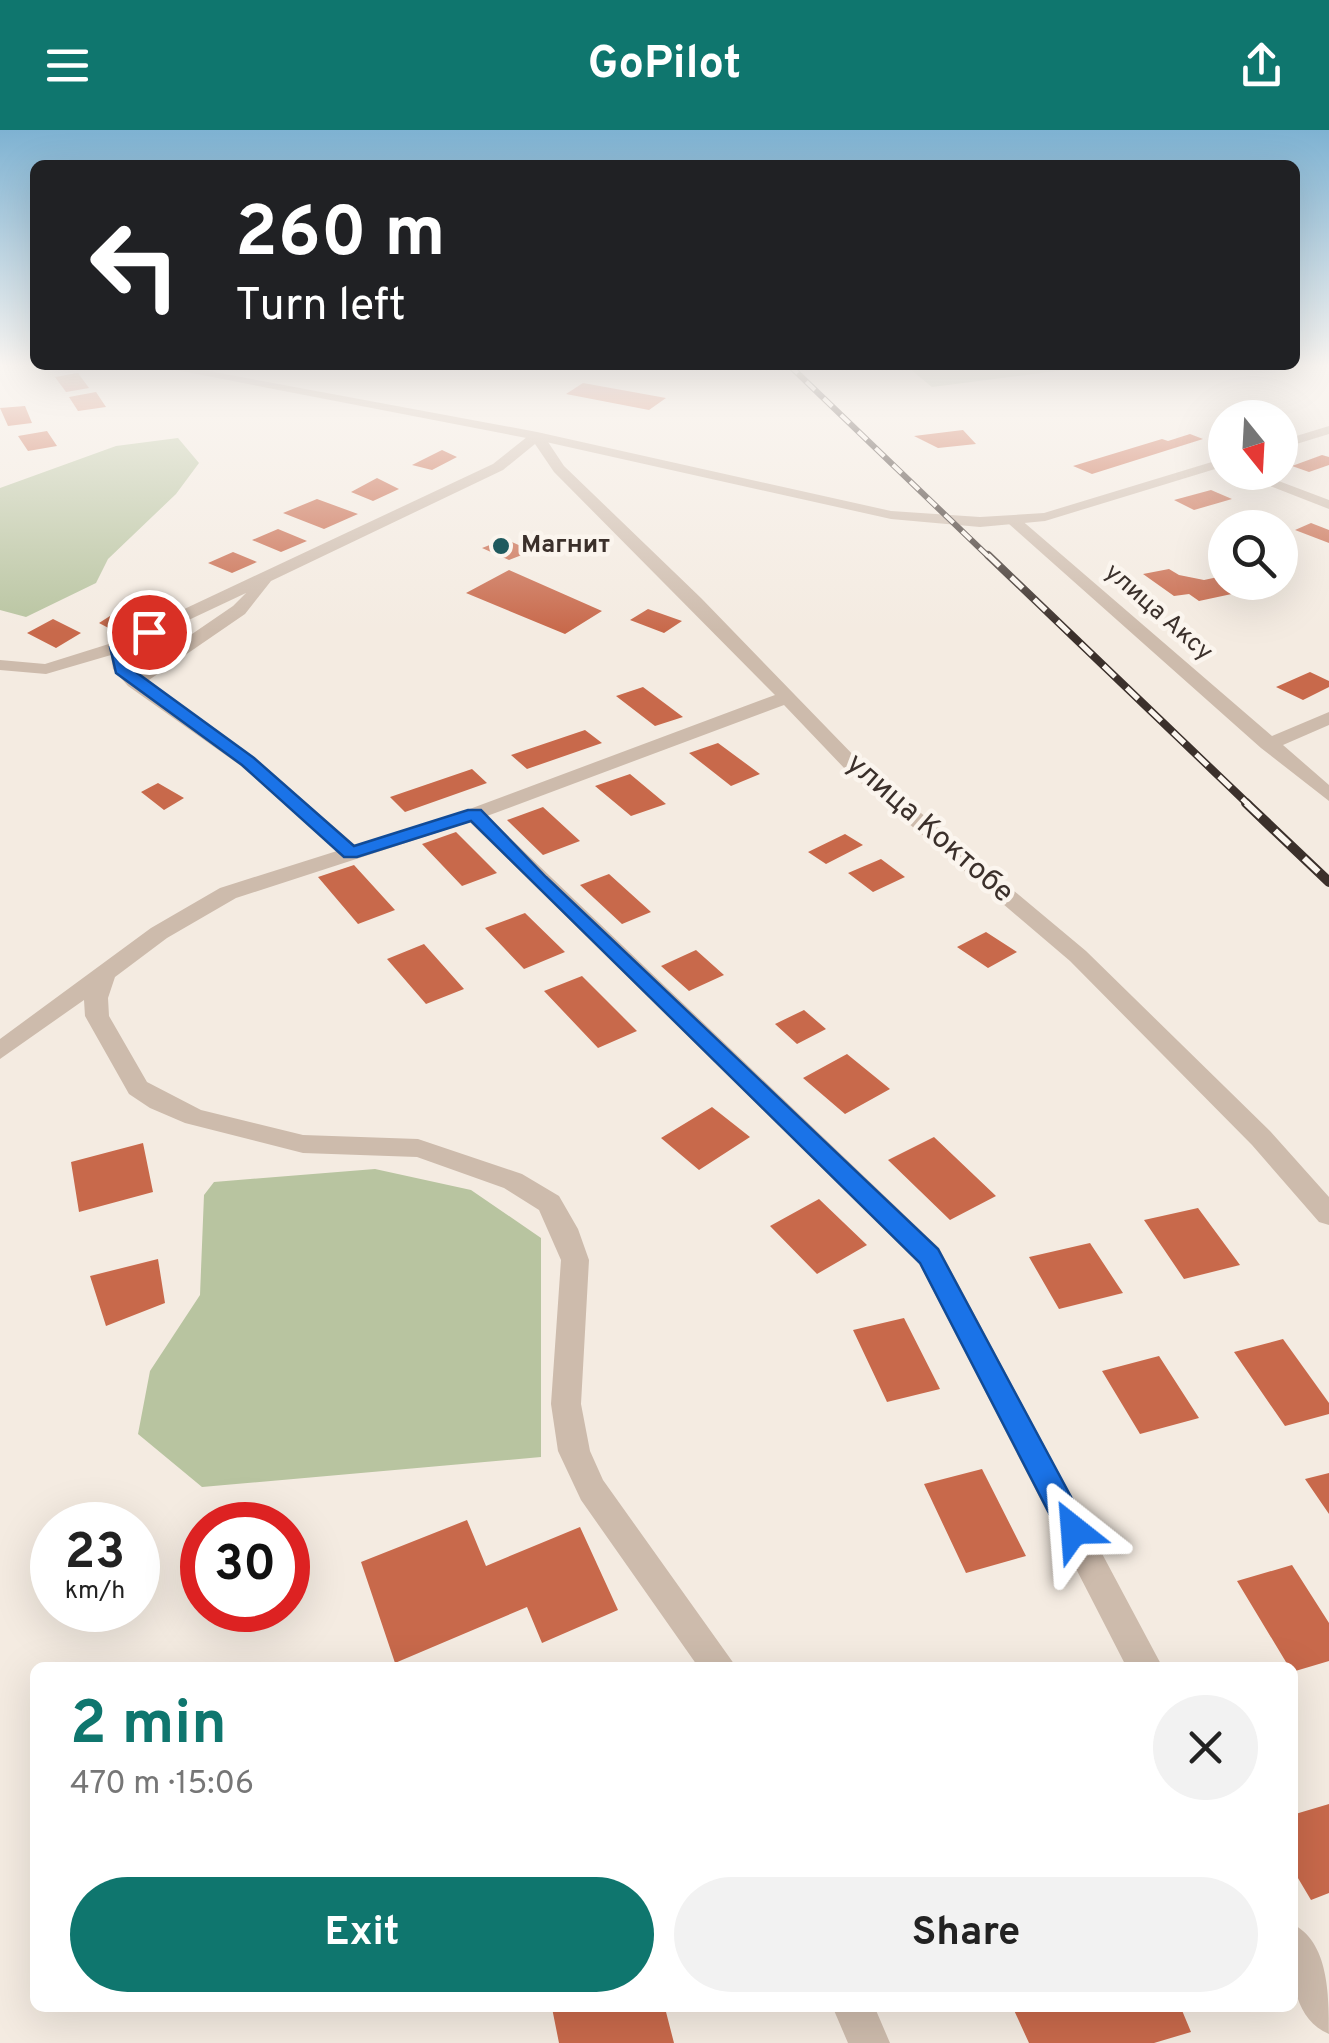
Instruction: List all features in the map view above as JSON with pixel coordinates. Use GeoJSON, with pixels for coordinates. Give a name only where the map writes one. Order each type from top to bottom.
{"type":"FeatureCollection","features":[{"type":"Feature","properties":{"kind":"street"},"geometry":{"type":"LineString","coordinates":[[0,679],[118,647],[498,467],[517,452]]}},
{"type":"Feature","properties":{"kind":"street","name":"улица Коктобе"},"geometry":{"type":"LineString","coordinates":[[548,452],[559,468],[853,766],[1078,956],[1260,1138],[1329,1215]]}},
{"type":"Feature","properties":{"kind":"street"},"geometry":{"type":"LineString","coordinates":[[611,452],[891,514],[940,521],[1014,520],[1074,510],[1208,469]]}},
{"type":"Feature","properties":{"kind":"street"},"geometry":{"type":"LineString","coordinates":[[1289,490],[1329,505]]}},
{"type":"Feature","properties":{"kind":"street","name":"улица Аксу"},"geometry":{"type":"LineString","coordinates":[[1014,520],[1329,795]]}},
{"type":"Feature","properties":{"kind":"street"},"geometry":{"type":"LineString","coordinates":[[134,682],[239,610],[271,574]]}},
{"type":"Feature","properties":{"kind":"street"},"geometry":{"type":"LineString","coordinates":[[118,647],[122,669],[134,682],[248,762],[351,853]]}},
{"type":"Feature","properties":{"kind":"street"},"geometry":{"type":"LineString","coordinates":[[0,665],[46,668]]}},
{"type":"Feature","properties":{"kind":"street"},"geometry":{"type":"LineString","coordinates":[[0,1051],[159,934],[228,893],[474,814],[788,697]]}},
{"type":"Feature","properties":{"kind":"street"},"geometry":{"type":"LineString","coordinates":[[1268,744],[1329,718]]}},
{"type":"Feature","properties":{"kind":"street"},"geometry":{"type":"LineString","coordinates":[[474,814],[929,1256],[1143,1662]]}},
{"type":"Feature","properties":{"kind":"street"},"geometry":{"type":"LineString","coordinates":[[105,972],[96,998],[97,1016],[138,1088],[158,1102],[194,1117],[304,1144],[418,1148],[513,1181],[549,1204],[564,1229],[574,1260],[566,1404],[574,1452],[592,1490],[716,1662]]}},
{"type":"Feature","properties":{"kind":"street"},"geometry":{"type":"LineString","coordinates":[[0,1025],[35,1023]]}},
{"type":"Feature","properties":{"kind":"street"},"geometry":{"type":"LineString","coordinates":[[1298,1955],[1329,2014]]}},
{"type":"Feature","properties":{"kind":"street"},"geometry":{"type":"LineString","coordinates":[[856,2012],[869,2043]]}},
{"type":"Feature","properties":{"kind":"green space"},"geometry":{"type":"Polygon","coordinates":[[[99,452],[190,452],[199,463],[176,494],[108,559],[96,583],[26,617],[0,610],[0,488],[99,452]]]}},
{"type":"Feature","properties":{"kind":"green space"},"geometry":{"type":"Polygon","coordinates":[[[375,1169],[471,1190],[541,1238],[541,1457],[202,1487],[138,1434],[150,1371],[200,1295],[204,1195],[214,1182],[375,1169]]]}},
{"type":"Feature","properties":{"kind":"building"},"geometry":{"type":"Polygon","coordinates":[[[437,452],[457,457],[432,470],[412,465],[437,452]]]}},
{"type":"Feature","properties":{"kind":"building"},"geometry":{"type":"Polygon","coordinates":[[[1118,452],[1161,452],[1092,474],[1073,466],[1118,452]]]}},
{"type":"Feature","properties":{"kind":"building"},"geometry":{"type":"Polygon","coordinates":[[[1322,455],[1329,457],[1329,465],[1309,472],[1298,468],[1298,464],[1322,455]]]}},
{"type":"Feature","properties":{"kind":"building"},"geometry":{"type":"Polygon","coordinates":[[[377,478],[399,489],[373,501],[351,492],[377,478]]]}},
{"type":"Feature","properties":{"kind":"building"},"geometry":{"type":"Polygon","coordinates":[[[1211,490],[1232,499],[1194,510],[1174,500],[1211,490]]]}},
{"type":"Feature","properties":{"kind":"building"},"geometry":{"type":"Polygon","coordinates":[[[317,499],[358,514],[324,529],[283,513],[317,499]]]}},
{"type":"Feature","properties":{"kind":"building"},"geometry":{"type":"Polygon","coordinates":[[[1311,523],[1329,530],[1329,543],[1298,531],[1311,523]]]}},
{"type":"Feature","properties":{"kind":"building"},"geometry":{"type":"Polygon","coordinates":[[[278,529],[307,541],[281,552],[252,540],[278,529]]]}},
{"type":"Feature","properties":{"kind":"building"},"geometry":{"type":"Polygon","coordinates":[[[505,539],[532,551],[509,560],[482,548],[505,539]]]}},
{"type":"Feature","properties":{"kind":"building"},"geometry":{"type":"Polygon","coordinates":[[[233,552],[257,562],[232,573],[208,563],[233,552]]]}},
{"type":"Feature","properties":{"kind":"building"},"geometry":{"type":"Polygon","coordinates":[[[1169,569],[1179,575],[1208,579],[1208,599],[1199,601],[1189,594],[1174,596],[1143,574],[1169,569]]]}},
{"type":"Feature","properties":{"kind":"building"},"geometry":{"type":"Polygon","coordinates":[[[509,570],[602,611],[565,634],[466,593],[509,570]]]}},
{"type":"Feature","properties":{"kind":"building"},"geometry":{"type":"Polygon","coordinates":[[[121,609],[143,621],[118,633],[99,623],[121,609]]]}},
{"type":"Feature","properties":{"kind":"building"},"geometry":{"type":"Polygon","coordinates":[[[648,609],[682,621],[664,633],[630,620],[648,609]]]}},
{"type":"Feature","properties":{"kind":"building"},"geometry":{"type":"Polygon","coordinates":[[[53,619],[81,633],[56,648],[27,633],[53,619]]]}},
{"type":"Feature","properties":{"kind":"building"},"geometry":{"type":"Polygon","coordinates":[[[1310,672],[1329,681],[1329,687],[1303,700],[1276,687],[1310,672]]]}},
{"type":"Feature","properties":{"kind":"building"},"geometry":{"type":"Polygon","coordinates":[[[643,687],[683,717],[655,726],[616,696],[643,687]]]}},
{"type":"Feature","properties":{"kind":"building"},"geometry":{"type":"Polygon","coordinates":[[[585,730],[602,743],[527,769],[511,755],[585,730]]]}},
{"type":"Feature","properties":{"kind":"building"},"geometry":{"type":"Polygon","coordinates":[[[718,743],[760,774],[731,786],[689,753],[718,743]]]}},
{"type":"Feature","properties":{"kind":"building"},"geometry":{"type":"Polygon","coordinates":[[[472,769],[487,783],[405,812],[390,797],[472,769]]]}},
{"type":"Feature","properties":{"kind":"building"},"geometry":{"type":"Polygon","coordinates":[[[630,774],[666,804],[631,816],[595,786],[630,774]]]}},
{"type":"Feature","properties":{"kind":"building"},"geometry":{"type":"Polygon","coordinates":[[[158,783],[184,798],[164,810],[141,792],[158,783]]]}},
{"type":"Feature","properties":{"kind":"building"},"geometry":{"type":"Polygon","coordinates":[[[543,807],[580,841],[543,855],[507,820],[543,807]]]}},
{"type":"Feature","properties":{"kind":"building"},"geometry":{"type":"Polygon","coordinates":[[[456,832],[497,873],[462,886],[422,844],[456,832]]]}},
{"type":"Feature","properties":{"kind":"building"},"geometry":{"type":"Polygon","coordinates":[[[845,834],[863,845],[826,864],[808,852],[845,834]]]}},
{"type":"Feature","properties":{"kind":"building"},"geometry":{"type":"Polygon","coordinates":[[[881,859],[905,877],[873,892],[848,873],[881,859]]]}},
{"type":"Feature","properties":{"kind":"building"},"geometry":{"type":"Polygon","coordinates":[[[354,865],[395,910],[358,924],[318,877],[354,865]]]}},
{"type":"Feature","properties":{"kind":"building"},"geometry":{"type":"Polygon","coordinates":[[[609,874],[651,912],[622,924],[580,885],[609,874]]]}},
{"type":"Feature","properties":{"kind":"building"},"geometry":{"type":"Polygon","coordinates":[[[525,913],[565,952],[524,969],[485,928],[525,913]]]}},
{"type":"Feature","properties":{"kind":"building"},"geometry":{"type":"Polygon","coordinates":[[[986,932],[1017,952],[988,968],[957,947],[986,932]]]}},
{"type":"Feature","properties":{"kind":"building"},"geometry":{"type":"Polygon","coordinates":[[[424,944],[464,989],[426,1004],[387,959],[424,944]]]}},
{"type":"Feature","properties":{"kind":"building"},"geometry":{"type":"Polygon","coordinates":[[[696,950],[724,975],[689,991],[661,966],[696,950]]]}},
{"type":"Feature","properties":{"kind":"building"},"geometry":{"type":"Polygon","coordinates":[[[582,976],[637,1031],[598,1048],[544,991],[582,976]]]}},
{"type":"Feature","properties":{"kind":"building"},"geometry":{"type":"Polygon","coordinates":[[[804,1010],[826,1029],[797,1044],[775,1024],[804,1010]]]}},
{"type":"Feature","properties":{"kind":"building"},"geometry":{"type":"Polygon","coordinates":[[[847,1054],[890,1089],[845,1114],[803,1078],[847,1054]]]}},
{"type":"Feature","properties":{"kind":"building"},"geometry":{"type":"Polygon","coordinates":[[[712,1107],[750,1137],[699,1170],[661,1138],[712,1107]]]}},
{"type":"Feature","properties":{"kind":"building"},"geometry":{"type":"Polygon","coordinates":[[[934,1137],[996,1196],[950,1220],[888,1160],[934,1137]]]}},
{"type":"Feature","properties":{"kind":"building"},"geometry":{"type":"Polygon","coordinates":[[[143,1143],[153,1192],[79,1212],[71,1162],[143,1143]]]}},
{"type":"Feature","properties":{"kind":"building"},"geometry":{"type":"Polygon","coordinates":[[[819,1199],[867,1245],[817,1274],[770,1226],[819,1199]]]}},
{"type":"Feature","properties":{"kind":"building"},"geometry":{"type":"Polygon","coordinates":[[[1198,1208],[1240,1265],[1184,1279],[1144,1220],[1198,1208]]]}},
{"type":"Feature","properties":{"kind":"building"},"geometry":{"type":"Polygon","coordinates":[[[1090,1243],[1123,1293],[1059,1309],[1029,1257],[1090,1243]]]}},
{"type":"Feature","properties":{"kind":"building"},"geometry":{"type":"Polygon","coordinates":[[[158,1259],[165,1303],[106,1326],[90,1276],[158,1259]]]}},
{"type":"Feature","properties":{"kind":"building"},"geometry":{"type":"Polygon","coordinates":[[[904,1318],[940,1389],[887,1402],[853,1330],[904,1318]]]}},
{"type":"Feature","properties":{"kind":"building"},"geometry":{"type":"Polygon","coordinates":[[[1283,1339],[1329,1403],[1329,1414],[1285,1426],[1234,1352],[1283,1339]]]}},
{"type":"Feature","properties":{"kind":"building"},"geometry":{"type":"Polygon","coordinates":[[[1159,1356],[1199,1418],[1140,1434],[1102,1371],[1159,1356]]]}},
{"type":"Feature","properties":{"kind":"building"},"geometry":{"type":"Polygon","coordinates":[[[982,1469],[1026,1556],[966,1573],[924,1484],[982,1469]]]}},
{"type":"Feature","properties":{"kind":"building"},"geometry":{"type":"Polygon","coordinates":[[[1329,1473],[1329,1514],[1305,1479],[1329,1473]]]}},
{"type":"Feature","properties":{"kind":"building"},"geometry":{"type":"Polygon","coordinates":[[[467,1520],[486,1566],[580,1527],[618,1610],[542,1643],[527,1607],[395,1662],[361,1562],[467,1520]]]}},
{"type":"Feature","properties":{"kind":"building"},"geometry":{"type":"Polygon","coordinates":[[[1292,1565],[1329,1623],[1329,1661],[1298,1670],[1298,1662],[1286,1662],[1237,1581],[1292,1565]]]}},
{"type":"Feature","properties":{"kind":"building"},"geometry":{"type":"Polygon","coordinates":[[[1329,1804],[1329,1893],[1311,1900],[1298,1878],[1298,1813],[1329,1804]]]}},
{"type":"Feature","properties":{"kind":"building"},"geometry":{"type":"Polygon","coordinates":[[[553,2012],[666,2012],[674,2043],[559,2043],[553,2012]]]}},
{"type":"Feature","properties":{"kind":"building"},"geometry":{"type":"Polygon","coordinates":[[[1015,2012],[1183,2012],[1191,2032],[1154,2043],[1029,2043],[1015,2012]]]}},
{"type":"Feature","properties":{"kind":"railway"},"geometry":{"type":"LineString","coordinates":[[880,452],[990,558]]}},
{"type":"Feature","properties":{"kind":"railway"},"geometry":{"type":"LineString","coordinates":[[988,555],[1249,805]]}},
{"type":"Feature","properties":{"kind":"railway"},"geometry":{"type":"LineString","coordinates":[[1246,803],[1329,882]]}},
{"type":"Feature","properties":{"kind":"place","name":"Магнит"},"geometry":{"type":"Point","coordinates":[501,546]}},
{"type":"Feature","properties":{"kind":"route"},"geometry":{"type":"LineString","coordinates":[[149,632],[118,647],[122,669],[134,682],[248,762],[351,853],[474,814],[929,1256],[1074,1530]]}}]}
